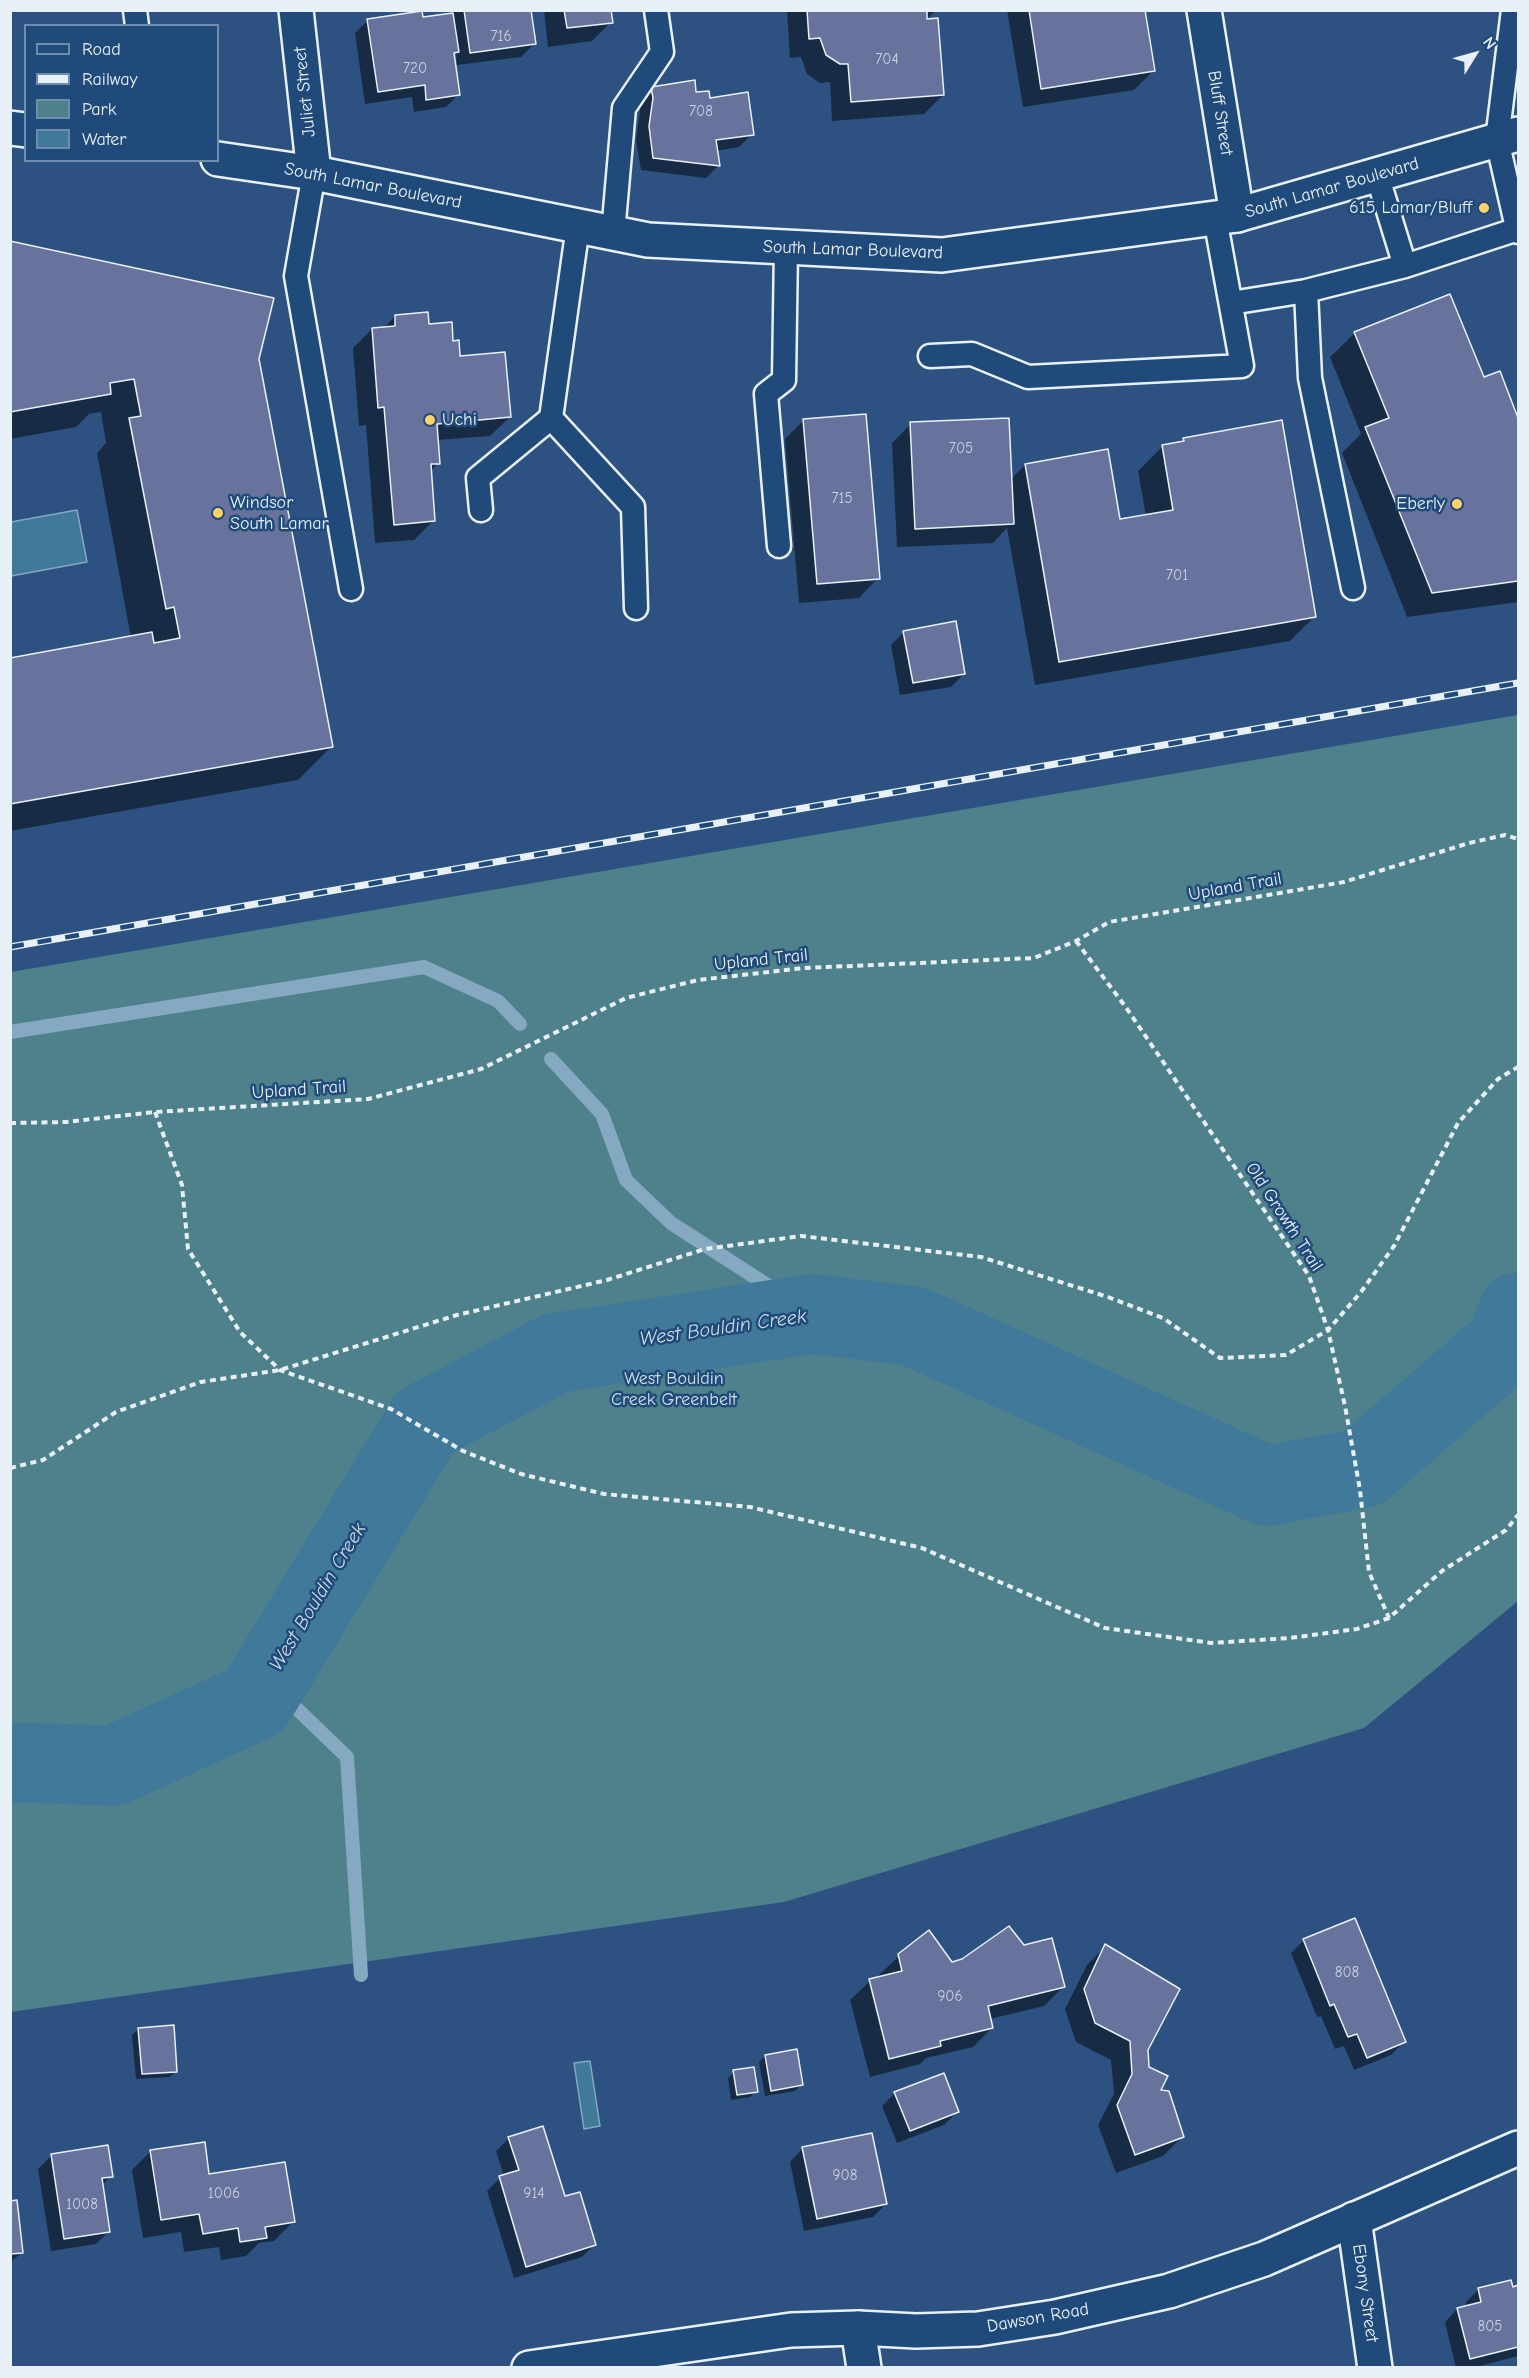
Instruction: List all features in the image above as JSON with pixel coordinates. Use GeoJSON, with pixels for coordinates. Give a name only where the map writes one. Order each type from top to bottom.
{"type":"FeatureCollection","features":[{"type":"Feature","properties":{"kind":"street","name":"Juliet Street"},"geometry":{"type":"LineString","coordinates":[[296,10],[314,173]]}},
{"type":"Feature","properties":{"kind":"street","name":"Bluff Street"},"geometry":{"type":"LineString","coordinates":[[1204,10],[1226,216]]}},
{"type":"Feature","properties":{"kind":"street","name":"South Lamar Boulevard"},"geometry":{"type":"LineString","coordinates":[[219,159],[314,173],[648,240],[942,255],[1226,216],[1508,137]]}},
{"type":"Feature","properties":{"kind":"street","name":"Dawson Road"},"geometry":{"type":"LineString","coordinates":[[529,2367],[791,2330],[978,2329],[1055,2317],[1180,2287],[1264,2259],[1518,2148]]}},
{"type":"Feature","properties":{"kind":"street","name":"Ebony Street"},"geometry":{"type":"LineString","coordinates":[[1354,2219],[1375,2367]]}},
{"type":"Feature","properties":{"kind":"street"},"geometry":{"type":"LineString","coordinates":[[858,2328],[864,2367]]}},
{"type":"Feature","properties":{"kind":"lane"},"geometry":{"type":"LineString","coordinates":[[613,233],[624,108],[662,52],[656,10]]}},
{"type":"Feature","properties":{"kind":"lane"},"geometry":{"type":"LineString","coordinates":[[1231,303],[1306,291],[1405,266],[1518,230],[1508,137],[1513,10]]}},
{"type":"Feature","properties":{"kind":"lane"},"geometry":{"type":"LineString","coordinates":[[314,173],[296,276],[351,590]]}},
{"type":"Feature","properties":{"kind":"lane"},"geometry":{"type":"LineString","coordinates":[[1377,175],[1405,266]]}},
{"type":"Feature","properties":{"kind":"lane"},"geometry":{"type":"LineString","coordinates":[[930,356],[972,354],[1028,377],[1242,366],[1231,303],[1226,216]]}},
{"type":"Feature","properties":{"kind":"lane"},"geometry":{"type":"LineString","coordinates":[[482,510],[478,478],[551,417],[578,226]]}},
{"type":"Feature","properties":{"kind":"lane"},"geometry":{"type":"LineString","coordinates":[[779,546],[766,394],[784,380],[786,248]]}},
{"type":"Feature","properties":{"kind":"lane"},"geometry":{"type":"LineString","coordinates":[[1306,291],[1310,378],[1353,588]]}},
{"type":"Feature","properties":{"kind":"lane"},"geometry":{"type":"LineString","coordinates":[[551,417],[633,507],[636,608]]}},
{"type":"Feature","properties":{"kind":"path","name":"Upland Trail"},"geometry":{"type":"LineString","coordinates":[[10,1123],[66,1122],[155,1112],[368,1099],[481,1069],[626,998],[699,980],[804,968],[1034,958],[1076,941],[1109,922],[1344,882],[1469,843],[1505,835],[1518,839]]}},
{"type":"Feature","properties":{"kind":"path","name":"Old Growth Trail"},"geometry":{"type":"LineString","coordinates":[[1076,941],[1125,1006],[1309,1276],[1328,1330],[1360,1490],[1369,1572],[1389,1618]]}},
{"type":"Feature","properties":{"kind":"path"},"geometry":{"type":"LineString","coordinates":[[10,1468],[43,1460],[116,1412],[201,1382],[280,1370],[457,1315],[607,1280],[705,1250],[801,1236],[981,1257],[1108,1297],[1163,1318],[1220,1358],[1286,1355],[1328,1330],[1360,1292],[1394,1246],[1458,1124],[1498,1079],[1518,1067]]}},
{"type":"Feature","properties":{"kind":"path"},"geometry":{"type":"LineString","coordinates":[[155,1112],[182,1185],[188,1249],[240,1332],[280,1370],[391,1409],[463,1451],[521,1474],[604,1494],[750,1507],[922,1548],[1105,1628],[1211,1643],[1290,1638],[1357,1629],[1389,1618],[1442,1571],[1506,1530],[1518,1515]]}},
{"type":"Feature","properties":{"kind":"green space","name":"West Bouldin Creek Greenbelt"},"geometry":{"type":"Polygon","coordinates":[[[1518,715],[1518,1601],[1364,1728],[784,1902],[11,2012],[11,972],[1518,715]]]}},
{"type":"Feature","properties":{"kind":"water"},"geometry":{"type":"Polygon","coordinates":[[[77,510],[87,562],[11,576],[11,522],[77,510]]]}},
{"type":"Feature","properties":{"kind":"water"},"geometry":{"type":"Polygon","coordinates":[[[590,2061],[600,2126],[584,2129],[574,2063],[590,2061]]]}},
{"type":"Feature","properties":{"kind":"building"},"geometry":{"type":"Polygon","coordinates":[[[464,10],[531,10],[536,44],[470,53],[464,10]]]}},
{"type":"Feature","properties":{"kind":"building"},"geometry":{"type":"Polygon","coordinates":[[[564,10],[611,10],[613,23],[567,28],[564,10]]]}},
{"type":"Feature","properties":{"kind":"building"},"geometry":{"type":"Polygon","coordinates":[[[807,10],[927,10],[927,19],[938,18],[944,95],[851,102],[848,64],[840,64],[826,55],[820,38],[809,39],[807,10]]]}},
{"type":"Feature","properties":{"kind":"building"},"geometry":{"type":"Polygon","coordinates":[[[1029,10],[1145,10],[1155,71],[1041,89],[1029,10]]]}},
{"type":"Feature","properties":{"kind":"building"},"geometry":{"type":"Polygon","coordinates":[[[422,11],[423,17],[453,13],[459,52],[454,53],[460,95],[426,100],[425,85],[378,92],[367,19],[422,11]]]}},
{"type":"Feature","properties":{"kind":"building"},"geometry":{"type":"Polygon","coordinates":[[[695,80],[696,92],[709,91],[710,98],[748,92],[754,135],[716,140],[720,166],[653,158],[649,126],[653,98],[651,87],[695,80]]]}},
{"type":"Feature","properties":{"kind":"building","name":"Windsor South Lamar"},"geometry":{"type":"Polygon","coordinates":[[[10,241],[274,298],[259,359],[333,747],[10,804],[10,658],[152,632],[154,643],[180,638],[174,607],[166,609],[129,418],[141,416],[134,379],[110,383],[111,394],[10,412],[10,241]]]}},
{"type":"Feature","properties":{"kind":"building","name":"Eberly"},"geometry":{"type":"Polygon","coordinates":[[[1450,294],[1484,377],[1500,371],[1518,418],[1518,581],[1432,593],[1365,427],[1389,418],[1354,332],[1450,294]]]}},
{"type":"Feature","properties":{"kind":"building","name":"Uchi"},"geometry":{"type":"Polygon","coordinates":[[[428,312],[429,324],[452,322],[453,341],[459,340],[460,356],[505,352],[511,417],[437,424],[440,464],[431,464],[435,521],[394,525],[384,407],[378,408],[372,328],[395,326],[395,315],[428,312]]]}},
{"type":"Feature","properties":{"kind":"building"},"geometry":{"type":"Polygon","coordinates":[[[866,414],[880,579],[817,584],[803,419],[866,414]]]}},
{"type":"Feature","properties":{"kind":"building"},"geometry":{"type":"Polygon","coordinates":[[[1009,418],[1014,524],[915,529],[910,422],[1009,418]]]}},
{"type":"Feature","properties":{"kind":"building"},"geometry":{"type":"Polygon","coordinates":[[[1282,420],[1316,617],[1059,662],[1025,464],[1108,449],[1120,519],[1173,510],[1162,445],[1184,441],[1183,438],[1282,420]]]}},
{"type":"Feature","properties":{"kind":"building"},"geometry":{"type":"Polygon","coordinates":[[[956,621],[965,674],[913,683],[903,631],[956,621]]]}},
{"type":"Feature","properties":{"kind":"building"},"geometry":{"type":"Polygon","coordinates":[[[1355,1918],[1406,2042],[1367,2058],[1357,2034],[1348,2037],[1334,2004],[1330,2006],[1303,1939],[1355,1918]]]}},
{"type":"Feature","properties":{"kind":"building"},"geometry":{"type":"Polygon","coordinates":[[[1009,1926],[1024,1945],[1052,1938],[1065,1987],[988,2006],[993,2028],[940,2041],[941,2046],[889,2059],[869,1979],[902,1971],[898,1954],[929,1930],[952,1962],[962,1959],[1009,1926]]]}},
{"type":"Feature","properties":{"kind":"building"},"geometry":{"type":"Polygon","coordinates":[[[1105,1944],[1180,1989],[1148,2050],[1149,2067],[1168,2076],[1161,2090],[1169,2091],[1184,2137],[1135,2155],[1117,2105],[1132,2074],[1130,2041],[1095,2023],[1084,1989],[1105,1944]]]}},
{"type":"Feature","properties":{"kind":"building"},"geometry":{"type":"Polygon","coordinates":[[[174,2025],[177,2072],[142,2074],[138,2028],[174,2025]]]}},
{"type":"Feature","properties":{"kind":"building"},"geometry":{"type":"Polygon","coordinates":[[[797,2049],[803,2085],[771,2091],[765,2055],[797,2049]]]}},
{"type":"Feature","properties":{"kind":"building"},"geometry":{"type":"Polygon","coordinates":[[[754,2067],[758,2092],[737,2095],[733,2070],[754,2067]]]}},
{"type":"Feature","properties":{"kind":"building"},"geometry":{"type":"Polygon","coordinates":[[[944,2073],[959,2112],[910,2131],[894,2092],[944,2073]]]}},
{"type":"Feature","properties":{"kind":"building"},"geometry":{"type":"Polygon","coordinates":[[[543,2126],[565,2196],[580,2192],[596,2245],[526,2267],[499,2176],[519,2170],[508,2137],[543,2126]]]}},
{"type":"Feature","properties":{"kind":"building"},"geometry":{"type":"Polygon","coordinates":[[[872,2133],[887,2204],[817,2219],[802,2147],[872,2133]]]}},
{"type":"Feature","properties":{"kind":"building"},"geometry":{"type":"Polygon","coordinates":[[[205,2142],[209,2174],[285,2162],[295,2222],[265,2227],[267,2238],[240,2242],[238,2228],[203,2234],[199,2214],[161,2220],[150,2150],[205,2142]]]}},
{"type":"Feature","properties":{"kind":"building"},"geometry":{"type":"Polygon","coordinates":[[[108,2145],[113,2177],[102,2178],[110,2232],[64,2239],[51,2154],[108,2145]]]}},
{"type":"Feature","properties":{"kind":"building"},"geometry":{"type":"Polygon","coordinates":[[[17,2200],[23,2253],[10,2254],[10,2201],[17,2200]]]}},
{"type":"Feature","properties":{"kind":"building"},"geometry":{"type":"Polygon","coordinates":[[[1511,2280],[1513,2287],[1518,2285],[1518,2347],[1470,2359],[1457,2308],[1481,2302],[1478,2288],[1511,2280]]]}},
{"type":"Feature","properties":{"kind":"waterway"},"geometry":{"type":"LineString","coordinates":[[10,1032],[424,967],[498,1001],[520,1024]]}},
{"type":"Feature","properties":{"kind":"waterway"},"geometry":{"type":"LineString","coordinates":[[551,1059],[602,1114],[626,1180],[671,1223],[812,1314]]}},
{"type":"Feature","properties":{"kind":"waterway","name":"West Bouldin Creek"},"geometry":{"type":"LineString","coordinates":[[10,1762],[113,1766],[255,1701],[425,1422],[556,1353],[812,1314],[913,1326],[1267,1486],[1363,1468],[1506,1344],[1518,1312]]}},
{"type":"Feature","properties":{"kind":"waterway"},"geometry":{"type":"LineString","coordinates":[[267,1680],[347,1757],[361,1975]]}},
{"type":"Feature","properties":{"kind":"railway"},"geometry":{"type":"LineString","coordinates":[[10,947],[1518,683]]}},
{"type":"Feature","properties":{"kind":"place","name":"615 Lamar/Bluff"},"geometry":{"type":"Point","coordinates":[1484,208]}},
{"type":"Feature","properties":{"kind":"place","name":"Uchi"},"geometry":{"type":"Point","coordinates":[430,420]}},
{"type":"Feature","properties":{"kind":"place","name":"Eberly"},"geometry":{"type":"Point","coordinates":[1457,504]}},
{"type":"Feature","properties":{"kind":"place","name":"Windsor South Lamar"},"geometry":{"type":"Point","coordinates":[218,513]}}]}
